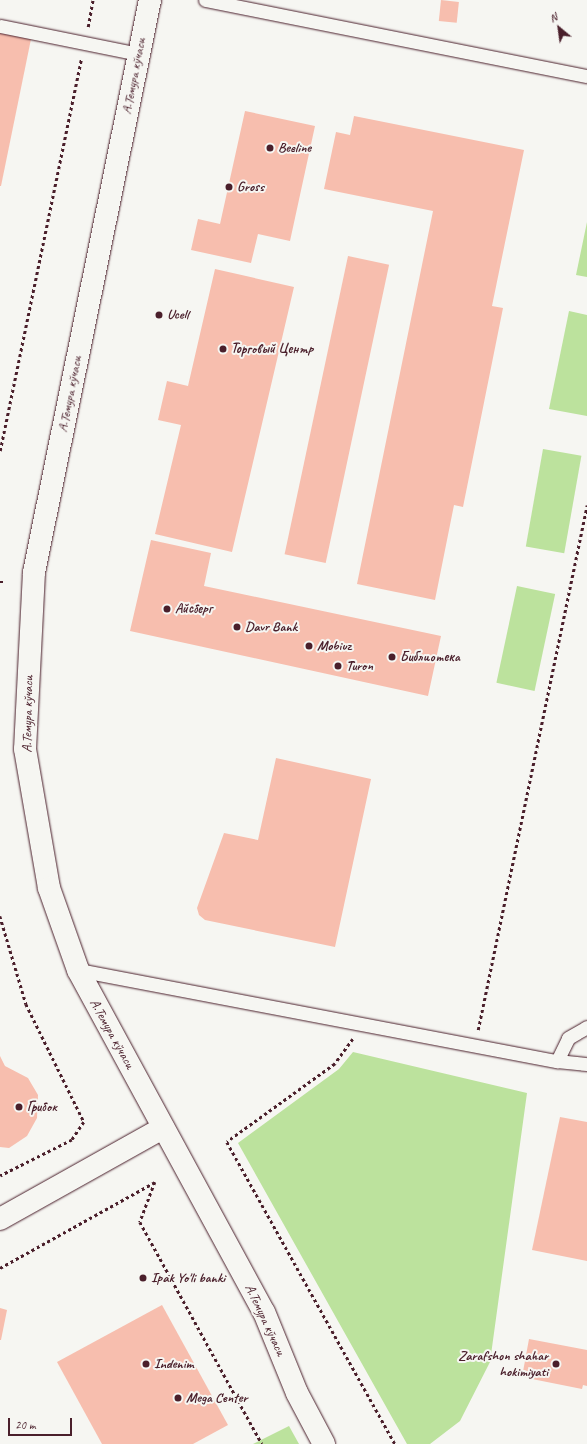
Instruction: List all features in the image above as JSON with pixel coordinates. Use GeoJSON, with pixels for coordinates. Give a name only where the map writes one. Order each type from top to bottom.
{"type":"FeatureCollection","features":[{"type":"Feature","properties":{"kind":"street","name":"А.Темура кўчаси"},"geometry":{"type":"LineString","coordinates":[[150,0],[34,572],[25,749],[49,888],[78,970],[264,1312],[297,1393],[324,1444]]}},
{"type":"Feature","properties":{"kind":"street"},"geometry":{"type":"LineString","coordinates":[[0,1219],[163,1128]]}},
{"type":"Feature","properties":{"kind":"lane"},"geometry":{"type":"LineString","coordinates":[[205,0],[587,76]]}},
{"type":"Feature","properties":{"kind":"lane"},"geometry":{"type":"LineString","coordinates":[[0,26],[139,54]]}},
{"type":"Feature","properties":{"kind":"lane"},"geometry":{"type":"LineString","coordinates":[[78,970],[557,1061],[587,1064]]}},
{"type":"Feature","properties":{"kind":"lane"},"geometry":{"type":"LineString","coordinates":[[557,1061],[568,1038],[587,1027]]}},
{"type":"Feature","properties":{"kind":"path"},"geometry":{"type":"LineString","coordinates":[[0,451],[94,0]]}},
{"type":"Feature","properties":{"kind":"path"},"geometry":{"type":"LineString","coordinates":[[475,1045],[587,505]]}},
{"type":"Feature","properties":{"kind":"path"},"geometry":{"type":"LineString","coordinates":[[0,916],[26,1004],[84,1122],[72,1140],[0,1176]]}},
{"type":"Feature","properties":{"kind":"path"},"geometry":{"type":"LineString","coordinates":[[364,1024],[335,1064],[227,1142],[395,1444]]}},
{"type":"Feature","properties":{"kind":"path"},"geometry":{"type":"LineString","coordinates":[[0,1268],[155,1182],[140,1222],[262,1444]]}},
{"type":"Feature","properties":{"kind":"green space"},"geometry":{"type":"Polygon","coordinates":[[[587,222],[587,277],[576,275],[587,222]]]}},
{"type":"Feature","properties":{"kind":"green space"},"geometry":{"type":"Polygon","coordinates":[[[569,311],[587,315],[587,416],[549,409],[569,311]]]}},
{"type":"Feature","properties":{"kind":"green space"},"geometry":{"type":"Polygon","coordinates":[[[543,449],[581,456],[564,553],[526,546],[543,449]]]}},
{"type":"Feature","properties":{"kind":"green space"},"geometry":{"type":"Polygon","coordinates":[[[517,586],[555,594],[535,691],[496,683],[517,586]]]}},
{"type":"Feature","properties":{"kind":"green space"},"geometry":{"type":"Polygon","coordinates":[[[353,1052],[527,1093],[490,1362],[460,1421],[430,1444],[407,1444],[238,1143],[339,1069],[353,1052]]]}},
{"type":"Feature","properties":{"kind":"green space"},"geometry":{"type":"Polygon","coordinates":[[[289,1426],[299,1444],[253,1444],[289,1426]]]}},
{"type":"Feature","properties":{"kind":"building"},"geometry":{"type":"Polygon","coordinates":[[[441,0],[459,2],[457,23],[439,21],[441,0]]]}},
{"type":"Feature","properties":{"kind":"building"},"geometry":{"type":"Polygon","coordinates":[[[0,33],[31,39],[1,186],[0,186],[0,33]]]}},
{"type":"Feature","properties":{"kind":"building"},"geometry":{"type":"Polygon","coordinates":[[[245,111],[315,126],[290,241],[258,234],[251,263],[191,250],[198,219],[220,224],[245,111]]]}},
{"type":"Feature","properties":{"kind":"building"},"geometry":{"type":"Polygon","coordinates":[[[354,116],[524,150],[492,306],[503,308],[463,507],[454,505],[435,600],[357,584],[433,211],[324,189],[336,132],[350,135],[354,116]]]}},
{"type":"Feature","properties":{"kind":"building"},"geometry":{"type":"Polygon","coordinates":[[[348,256],[389,265],[326,563],[285,554],[348,256]]]}},
{"type":"Feature","properties":{"kind":"building"},"geometry":{"type":"Polygon","coordinates":[[[215,269],[294,287],[232,552],[155,534],[181,425],[158,420],[167,381],[188,386],[215,269]]]}},
{"type":"Feature","properties":{"kind":"building"},"geometry":{"type":"Polygon","coordinates":[[[151,540],[211,553],[204,586],[441,636],[428,696],[130,631],[151,540]]]}},
{"type":"Feature","properties":{"kind":"building"},"geometry":{"type":"Polygon","coordinates":[[[276,758],[371,779],[335,947],[205,920],[199,915],[197,908],[224,833],[258,840],[276,758]]]}},
{"type":"Feature","properties":{"kind":"building","name":"Грибок"},"geometry":{"type":"Polygon","coordinates":[[[0,1056],[5,1066],[28,1078],[38,1095],[37,1118],[27,1136],[9,1148],[0,1147],[0,1056]]]}},
{"type":"Feature","properties":{"kind":"building"},"geometry":{"type":"Polygon","coordinates":[[[560,1117],[587,1122],[587,1261],[532,1250],[560,1117]]]}},
{"type":"Feature","properties":{"kind":"building"},"geometry":{"type":"Polygon","coordinates":[[[162,1305],[228,1425],[193,1444],[102,1444],[57,1362],[162,1305]]]}},
{"type":"Feature","properties":{"kind":"building"},"geometry":{"type":"Polygon","coordinates":[[[0,1308],[7,1310],[1,1340],[0,1340],[0,1308]]]}},
{"type":"Feature","properties":{"kind":"building","name":"Zarafshon shahar hokimiyati"},"geometry":{"type":"Polygon","coordinates":[[[529,1339],[587,1350],[587,1386],[583,1385],[582,1389],[522,1377],[529,1339]]]}},
{"type":"Feature","properties":{"kind":"place","name":"Beeline"},"geometry":{"type":"Point","coordinates":[270,148]}},
{"type":"Feature","properties":{"kind":"place","name":"Gross"},"geometry":{"type":"Point","coordinates":[229,187]}},
{"type":"Feature","properties":{"kind":"place","name":"Ucell"},"geometry":{"type":"Point","coordinates":[159,315]}},
{"type":"Feature","properties":{"kind":"place","name":"Торговый Центр"},"geometry":{"type":"Point","coordinates":[223,349]}},
{"type":"Feature","properties":{"kind":"place","name":"Айсберг"},"geometry":{"type":"Point","coordinates":[167,609]}},
{"type":"Feature","properties":{"kind":"place","name":"Davr Bank"},"geometry":{"type":"Point","coordinates":[237,627]}},
{"type":"Feature","properties":{"kind":"place","name":"Mobiuz"},"geometry":{"type":"Point","coordinates":[309,646]}},
{"type":"Feature","properties":{"kind":"place","name":"Библиотека"},"geometry":{"type":"Point","coordinates":[392,657]}},
{"type":"Feature","properties":{"kind":"place","name":"Turon"},"geometry":{"type":"Point","coordinates":[338,666]}},
{"type":"Feature","properties":{"kind":"place","name":"Грибок"},"geometry":{"type":"Point","coordinates":[19,1107]}},
{"type":"Feature","properties":{"kind":"place","name":"Ipak Yo'li banki"},"geometry":{"type":"Point","coordinates":[143,1278]}},
{"type":"Feature","properties":{"kind":"place","name":"Indenim"},"geometry":{"type":"Point","coordinates":[146,1364]}},
{"type":"Feature","properties":{"kind":"place","name":"Zarafshon shahar hokimiyati"},"geometry":{"type":"Point","coordinates":[556,1364]}},
{"type":"Feature","properties":{"kind":"place","name":"Mega Center"},"geometry":{"type":"Point","coordinates":[178,1398]}}]}
